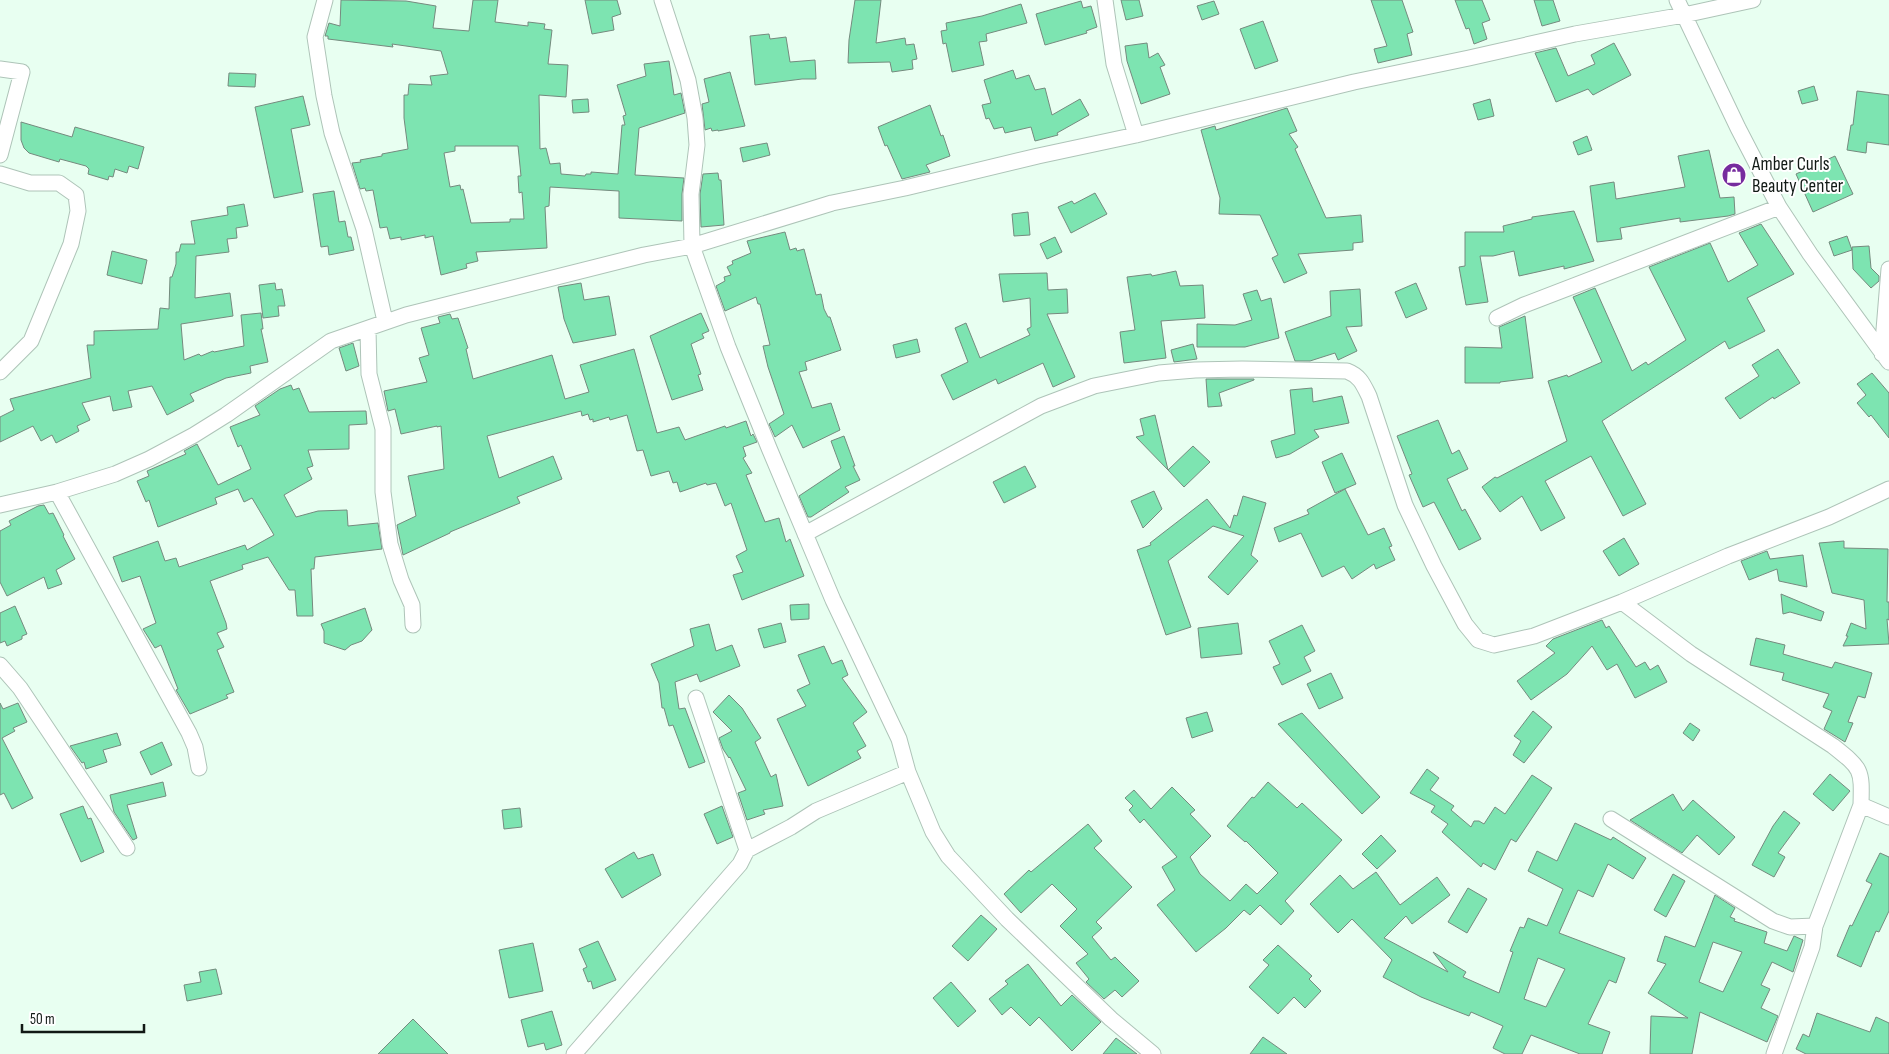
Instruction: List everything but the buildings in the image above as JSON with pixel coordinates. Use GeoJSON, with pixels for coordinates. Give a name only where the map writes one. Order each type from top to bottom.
{"type":"FeatureCollection","features":[{"type":"Feature","properties":{"kind":"street"},"geometry":{"type":"LineString","coordinates":[[325,0],[315,37],[324,96],[332,133],[364,229],[385,321]]}},
{"type":"Feature","properties":{"kind":"street"},"geometry":{"type":"LineString","coordinates":[[662,0],[688,80],[695,118],[697,145],[691,194],[692,246],[728,347],[837,608],[899,739],[908,772],[933,832],[948,856],[1007,919],[1111,1019],[1153,1054]]}},
{"type":"Feature","properties":{"kind":"street"},"geometry":{"type":"LineString","coordinates":[[1105,0],[1114,64],[1136,135]]}},
{"type":"Feature","properties":{"kind":"street"},"geometry":{"type":"LineString","coordinates":[[1677,0],[1738,128],[1779,207],[1810,254],[1856,315],[1885,358]]}},
{"type":"Feature","properties":{"kind":"street"},"geometry":{"type":"LineString","coordinates":[[0,505],[57,492],[115,474],[194,435],[226,415],[331,341],[368,329],[385,321],[598,266],[692,246],[832,203],[1136,135],[1354,82],[1575,34],[1684,15],[1753,0]]}},
{"type":"Feature","properties":{"kind":"street"},"geometry":{"type":"LineString","coordinates":[[0,70],[22,72],[0,155]]}},
{"type":"Feature","properties":{"kind":"street"},"geometry":{"type":"LineString","coordinates":[[0,174],[30,183],[59,183],[76,195],[78,211],[71,244],[32,341],[0,372]]}},
{"type":"Feature","properties":{"kind":"street"},"geometry":{"type":"LineString","coordinates":[[1497,318],[1541,298],[1779,207]]}},
{"type":"Feature","properties":{"kind":"street"},"geometry":{"type":"LineString","coordinates":[[1885,358],[1889,269]]}},
{"type":"Feature","properties":{"kind":"street"},"geometry":{"type":"LineString","coordinates":[[368,329],[369,374],[383,428],[383,492],[390,544],[401,580],[412,605],[413,625]]}},
{"type":"Feature","properties":{"kind":"street"},"geometry":{"type":"LineString","coordinates":[[805,534],[1041,406],[1094,386],[1159,373],[1195,370],[1347,371],[1355,374],[1363,382],[1405,505],[1438,574],[1465,624],[1478,640],[1494,645],[1534,636],[1622,602],[1728,556],[1829,517],[1889,489]]}},
{"type":"Feature","properties":{"kind":"street"},"geometry":{"type":"LineString","coordinates":[[57,492],[189,733],[195,747],[199,768]]}},
{"type":"Feature","properties":{"kind":"street"},"geometry":{"type":"LineString","coordinates":[[1622,602],[1691,654],[1833,746],[1853,762],[1862,777],[1861,805],[1815,926],[1812,947],[1774,1054]]}},
{"type":"Feature","properties":{"kind":"street"},"geometry":{"type":"LineString","coordinates":[[0,665],[20,688],[127,848]]}},
{"type":"Feature","properties":{"kind":"street"},"geometry":{"type":"LineString","coordinates":[[696,698],[747,850]]}},
{"type":"Feature","properties":{"kind":"street"},"geometry":{"type":"LineString","coordinates":[[574,1054],[719,885],[740,864],[747,850],[791,827],[816,811],[908,772]]}},
{"type":"Feature","properties":{"kind":"street"},"geometry":{"type":"LineString","coordinates":[[1861,805],[1889,816]]}},
{"type":"Feature","properties":{"kind":"street"},"geometry":{"type":"LineString","coordinates":[[1611,819],[1772,921],[1790,927],[1815,926]]}},
{"type":"Feature","properties":{"kind":"place","name":"Amber Curls Beauty Center"},"geometry":{"type":"Point","coordinates":[1734,175]}}]}
